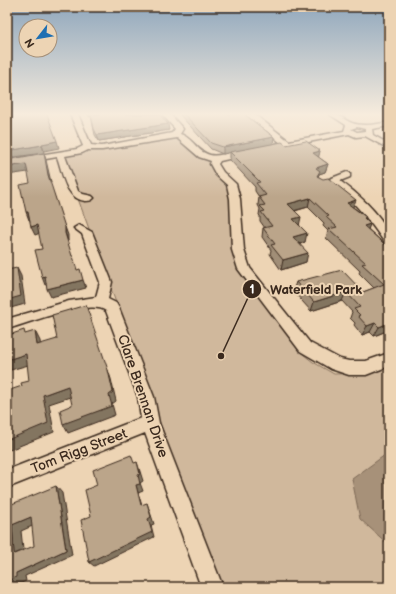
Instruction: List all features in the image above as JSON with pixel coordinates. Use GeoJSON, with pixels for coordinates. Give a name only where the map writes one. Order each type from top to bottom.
{"type":"FeatureCollection","features":[{"type":"Feature","properties":{"kind":"street"},"geometry":{"type":"LineString","coordinates":[[86,142],[87,147]]}},
{"type":"Feature","properties":{"kind":"street"},"geometry":{"type":"LineString","coordinates":[[7,163],[78,151],[87,147],[102,148],[137,142]]}},
{"type":"Feature","properties":{"kind":"street"},"geometry":{"type":"LineString","coordinates":[[188,142],[199,154],[207,158],[216,158],[297,142]]}},
{"type":"Feature","properties":{"kind":"street"},"geometry":{"type":"LineString","coordinates":[[60,154],[74,192],[80,197],[89,198]]}},
{"type":"Feature","properties":{"kind":"street"},"geometry":{"type":"LineString","coordinates":[[216,158],[214,164],[219,173],[231,184],[235,199],[238,250],[244,269],[305,347],[336,364],[349,368],[366,368],[389,359]]}},
{"type":"Feature","properties":{"kind":"street"},"geometry":{"type":"LineString","coordinates":[[321,183],[334,181],[347,175]]}},
{"type":"Feature","properties":{"kind":"street"},"geometry":{"type":"LineString","coordinates":[[334,181],[352,194],[367,210],[389,241]]}},
{"type":"Feature","properties":{"kind":"street"},"geometry":{"type":"LineString","coordinates":[[7,324],[86,302],[101,302],[106,282],[87,232],[79,228]]}},
{"type":"Feature","properties":{"kind":"street","name":"Clare Brennan Drive"},"geometry":{"type":"LineString","coordinates":[[101,302],[107,303],[112,308],[146,397],[150,423],[212,587]]}},
{"type":"Feature","properties":{"kind":"street","name":"Tom Rigg Street"},"geometry":{"type":"LineString","coordinates":[[7,479],[150,423]]}},
{"type":"Feature","properties":{"kind":"shaded area"},"geometry":{"type":"Polygon","coordinates":[[[145,142],[184,142],[195,154],[209,160],[216,174],[227,184],[231,198],[234,250],[239,270],[299,351],[313,362],[334,374],[368,373],[389,365],[389,587],[220,587],[62,155],[145,142]]]}},
{"type":"Feature","properties":{"kind":"shaded area"},"geometry":{"type":"Polygon","coordinates":[[[389,452],[389,545],[360,519],[352,479],[389,452]]]}},
{"type":"Feature","properties":{"kind":"building"},"geometry":{"type":"Polygon","coordinates":[[[7,142],[53,142],[42,145],[7,151],[7,142]]]}},
{"type":"Feature","properties":{"kind":"building"},"geometry":{"type":"Polygon","coordinates":[[[210,142],[250,142],[223,147],[210,142]]]}},
{"type":"Feature","properties":{"kind":"building"},"geometry":{"type":"Polygon","coordinates":[[[282,142],[286,145],[307,142],[320,151],[313,153],[328,164],[316,168],[320,171],[317,176],[323,179],[328,178],[356,200],[347,203],[366,217],[364,218],[370,224],[364,226],[389,248],[389,323],[379,327],[375,323],[367,326],[354,309],[360,307],[346,292],[314,302],[296,282],[342,270],[363,292],[384,284],[362,264],[366,263],[329,229],[337,227],[326,217],[329,216],[310,198],[288,204],[301,217],[293,219],[307,233],[293,237],[308,253],[283,260],[271,245],[275,244],[263,228],[272,226],[261,212],[265,211],[260,206],[265,205],[259,197],[266,195],[256,183],[260,182],[230,152],[282,142]]]}},
{"type":"Feature","properties":{"kind":"building"},"geometry":{"type":"Polygon","coordinates":[[[44,153],[48,175],[65,227],[65,233],[72,256],[77,270],[80,269],[83,280],[47,289],[45,276],[42,277],[35,250],[42,249],[37,225],[31,227],[20,185],[30,183],[26,164],[7,167],[7,160],[44,153]]]}},
{"type":"Feature","properties":{"kind":"building"},"geometry":{"type":"Polygon","coordinates":[[[17,268],[21,296],[7,300],[7,270],[17,268]]]}},
{"type":"Feature","properties":{"kind":"building"},"geometry":{"type":"Polygon","coordinates":[[[86,305],[108,370],[113,392],[109,395],[112,406],[63,424],[60,410],[72,405],[68,386],[43,395],[48,423],[7,440],[7,391],[22,386],[21,383],[29,381],[26,354],[7,360],[7,332],[11,330],[12,334],[24,330],[25,334],[35,331],[37,345],[57,339],[52,315],[86,305]]]}},
{"type":"Feature","properties":{"kind":"building"},"geometry":{"type":"Polygon","coordinates":[[[131,455],[134,463],[137,462],[140,474],[138,475],[140,484],[136,485],[141,505],[147,503],[151,517],[148,519],[152,532],[89,562],[81,520],[91,516],[85,490],[97,485],[93,470],[131,455]]]}},
{"type":"Feature","properties":{"kind":"building"},"geometry":{"type":"Polygon","coordinates":[[[56,486],[66,550],[16,573],[16,577],[7,581],[7,506],[56,486]],[[31,517],[12,525],[14,554],[34,546],[31,517]]]}},
{"type":"Feature","properties":{"kind":"place","name":"Waterfield Park"},"geometry":{"type":"Point","coordinates":[221,356]}}]}
